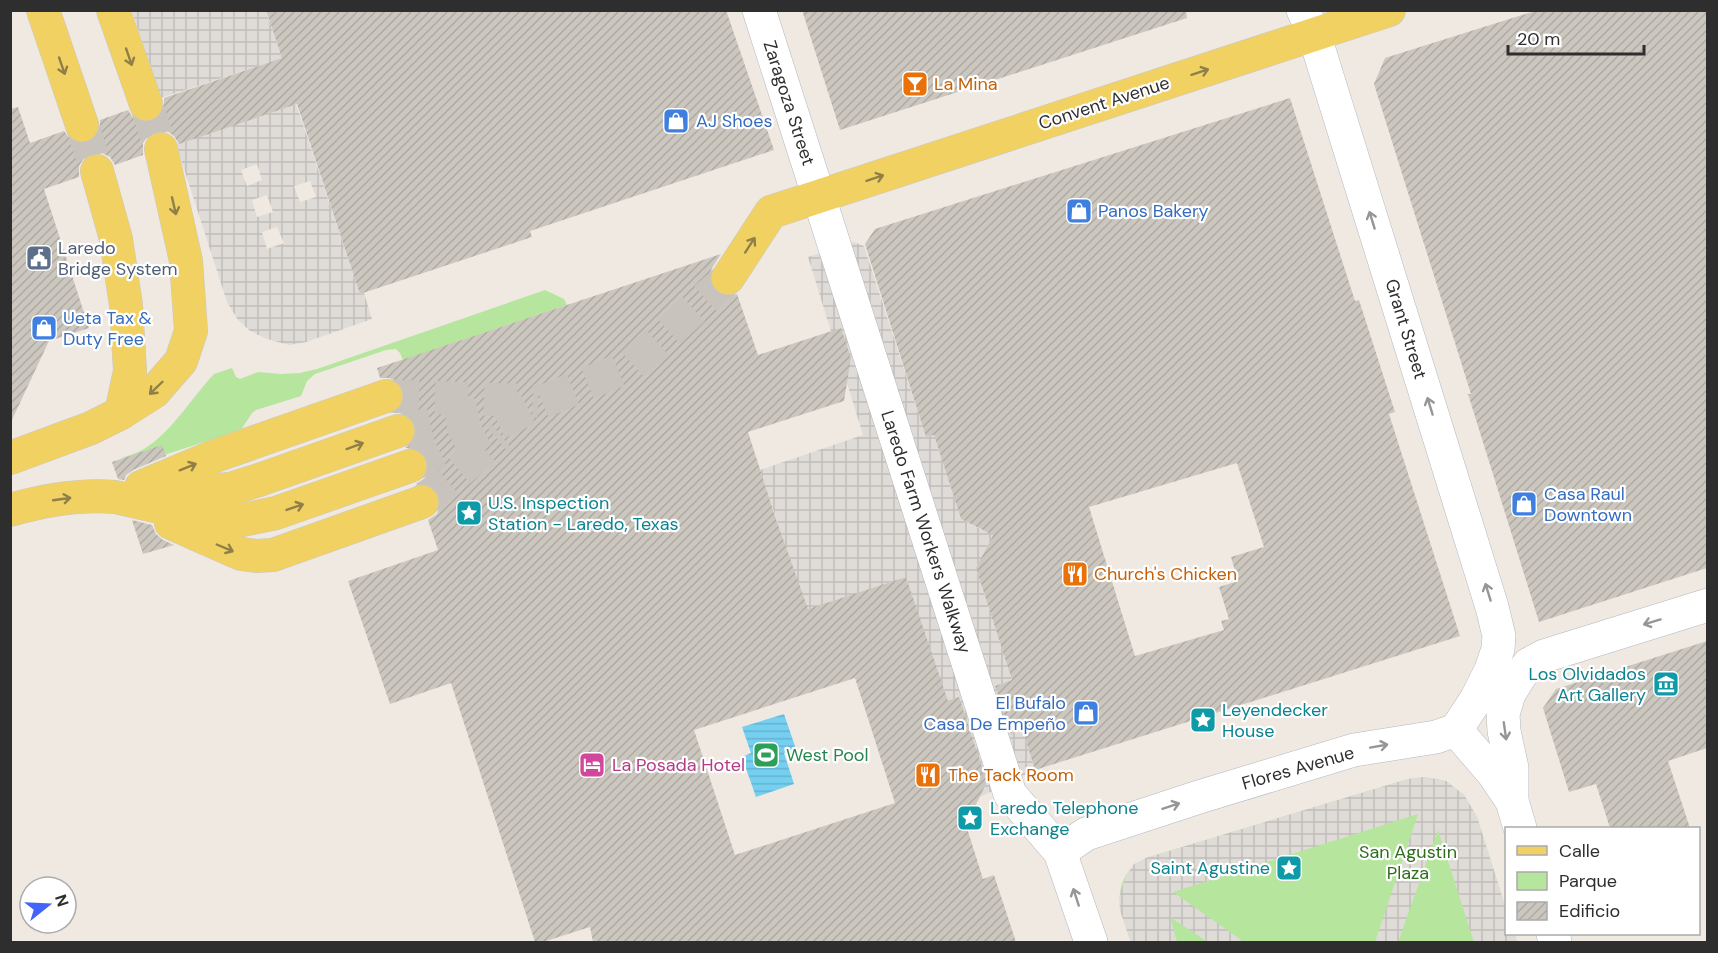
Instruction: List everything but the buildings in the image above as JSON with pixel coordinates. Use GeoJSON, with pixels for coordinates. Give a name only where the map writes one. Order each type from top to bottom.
{"type":"FeatureCollection","features":[{"type":"Feature","properties":{"kind":"main road"},"geometry":{"type":"LineString","coordinates":[[43,10],[82,126]]}},
{"type":"Feature","properties":{"kind":"main road"},"geometry":{"type":"LineString","coordinates":[[113,10],[146,104]]}},
{"type":"Feature","properties":{"kind":"main road","name":"Convent Avenue"},"geometry":{"type":"LineString","coordinates":[[728,278],[771,212],[1309,22],[1389,10]]}},
{"type":"Feature","properties":{"kind":"main road"},"geometry":{"type":"LineString","coordinates":[[10,459],[90,428],[121,413],[154,392],[181,361],[191,331],[186,261],[161,149]]}},
{"type":"Feature","properties":{"kind":"main road"},"geometry":{"type":"LineString","coordinates":[[97,171],[116,239],[126,305],[130,371],[121,413]]}},
{"type":"Feature","properties":{"kind":"main road"},"geometry":{"type":"LineString","coordinates":[[115,498],[215,456],[386,396]]}},
{"type":"Feature","properties":{"kind":"main road"},"geometry":{"type":"LineString","coordinates":[[115,498],[230,489],[398,431]]}},
{"type":"Feature","properties":{"kind":"main road"},"geometry":{"type":"LineString","coordinates":[[10,510],[64,498],[100,496],[207,518],[242,520],[276,513],[410,466]]}},
{"type":"Feature","properties":{"kind":"main road"},"geometry":{"type":"LineString","coordinates":[[115,498],[240,554],[256,556],[273,555],[422,502]]}},
{"type":"Feature","properties":{"kind":"street","name":"Zaragoza Street"},"geometry":{"type":"LineString","coordinates":[[759,10],[819,196]]}},
{"type":"Feature","properties":{"kind":"street","name":"Grant Street"},"geometry":{"type":"LineString","coordinates":[[1309,22],[1492,607],[1498,636],[1498,649],[1478,698],[1456,730]]}},
{"type":"Feature","properties":{"kind":"street","name":"Laredo Farm Workers Walkway"},"geometry":{"type":"LineString","coordinates":[[819,196],[1010,794],[1060,852]]}},
{"type":"Feature","properties":{"kind":"street"},"geometry":{"type":"LineString","coordinates":[[1516,815],[1512,768],[1503,714],[1509,694],[1529,664],[1544,656],[1707,605]]}},
{"type":"Feature","properties":{"kind":"street","name":"Flores Avenue"},"geometry":{"type":"LineString","coordinates":[[1060,852],[1086,834],[1199,797],[1354,750],[1436,736],[1456,730]]}},
{"type":"Feature","properties":{"kind":"street"},"geometry":{"type":"LineString","coordinates":[[1456,730],[1493,773],[1516,815]]}},
{"type":"Feature","properties":{"kind":"street"},"geometry":{"type":"LineString","coordinates":[[1060,852],[1091,942]]}},
{"type":"Feature","properties":{"kind":"green space"},"geometry":{"type":"Polygon","coordinates":[[[545,290],[564,299],[567,305],[403,360],[396,349],[386,350],[315,374],[307,381],[301,396],[256,410],[241,430],[164,455],[121,462],[122,458],[144,449],[165,432],[214,374],[232,368],[236,377],[240,379],[258,372],[281,374],[317,369],[545,290]]]}},
{"type":"Feature","properties":{"kind":"green space","name":"San Agustin Plaza"},"geometry":{"type":"Polygon","coordinates":[[[1425,777],[1446,781],[1464,795],[1477,817],[1505,906],[1505,935],[1515,935],[1517,942],[1131,942],[1123,919],[1120,896],[1126,875],[1146,858],[1408,779],[1425,777]]]}},
{"type":"Feature","properties":{"kind":"shaded area"},"geometry":{"type":"Polygon","coordinates":[[[132,11],[266,11],[282,58],[161,98],[132,11]]]}},
{"type":"Feature","properties":{"kind":"shaded area"},"geometry":{"type":"Polygon","coordinates":[[[296,104],[360,294],[364,293],[372,319],[306,342],[289,345],[250,331],[238,320],[227,302],[176,144],[296,104]],[[257,164],[241,170],[247,186],[262,180],[257,164]],[[310,181],[294,186],[300,202],[316,197],[310,181]],[[267,195],[252,200],[257,217],[273,212],[267,195]],[[277,227],[262,232],[267,249],[284,243],[277,227]]]}},
{"type":"Feature","properties":{"kind":"shaded area"},"geometry":{"type":"Polygon","coordinates":[[[854,242],[864,246],[926,437],[934,435],[961,519],[982,530],[995,531],[976,568],[1012,680],[1008,682],[1035,770],[978,798],[906,577],[807,610],[760,470],[863,435],[808,257],[854,242]]]}},
{"type":"Feature","properties":{"kind":"shaded area"},"geometry":{"type":"Polygon","coordinates":[[[1425,777],[1446,781],[1464,795],[1477,817],[1505,906],[1505,935],[1515,935],[1517,942],[1474,942],[1438,830],[1398,942],[1375,942],[1418,814],[1173,892],[1244,942],[1208,942],[1170,917],[1177,942],[1131,942],[1120,911],[1119,897],[1126,876],[1134,864],[1146,858],[1408,779],[1425,777]]]}},
{"type":"Feature","properties":{"kind":"water","name":"West Pool"},"geometry":{"type":"Polygon","coordinates":[[[784,714],[796,749],[784,753],[794,784],[756,797],[742,757],[751,753],[742,727],[784,714]]]}},
{"type":"Feature","properties":{"kind":"tunnel"},"geometry":{"type":"LineString","coordinates":[[146,104],[161,149]]}},
{"type":"Feature","properties":{"kind":"tunnel"},"geometry":{"type":"LineString","coordinates":[[82,125],[97,171]]}},
{"type":"Feature","properties":{"kind":"tunnel"},"geometry":{"type":"LineString","coordinates":[[410,466],[542,402],[632,365],[728,278]]}},
{"type":"Feature","properties":{"kind":"tunnel"},"geometry":{"type":"LineString","coordinates":[[386,396],[538,401]]}},
{"type":"Feature","properties":{"kind":"tunnel"},"geometry":{"type":"LineString","coordinates":[[398,431],[491,412]]}},
{"type":"Feature","properties":{"kind":"tunnel"},"geometry":{"type":"LineString","coordinates":[[422,502],[501,436]]}},
{"type":"Feature","properties":{"kind":"place","name":"La Mina"},"geometry":{"type":"Point","coordinates":[915,84]}},
{"type":"Feature","properties":{"kind":"place","name":"AJ Shoes"},"geometry":{"type":"Point","coordinates":[676,121]}},
{"type":"Feature","properties":{"kind":"place","name":"Panos Bakery"},"geometry":{"type":"Point","coordinates":[1079,211]}},
{"type":"Feature","properties":{"kind":"place","name":"Laredo Bridge System"},"geometry":{"type":"Point","coordinates":[39,258]}},
{"type":"Feature","properties":{"kind":"place","name":"Ueta Tax & Duty Free"},"geometry":{"type":"Point","coordinates":[44,328]}},
{"type":"Feature","properties":{"kind":"place","name":"Casa Raul Downtown"},"geometry":{"type":"Point","coordinates":[1524,504]}},
{"type":"Feature","properties":{"kind":"place","name":"U.S. Inspection Station - Laredo, Texas"},"geometry":{"type":"Point","coordinates":[469,513]}},
{"type":"Feature","properties":{"kind":"place","name":"Church's Chicken"},"geometry":{"type":"Point","coordinates":[1075,574]}},
{"type":"Feature","properties":{"kind":"place","name":"Los Olvidados Art Gallery"},"geometry":{"type":"Point","coordinates":[1666,684]}},
{"type":"Feature","properties":{"kind":"place","name":"El Bufalo Casa De Empeño"},"geometry":{"type":"Point","coordinates":[1086,713]}},
{"type":"Feature","properties":{"kind":"place","name":"Leyendecker House"},"geometry":{"type":"Point","coordinates":[1203,720]}},
{"type":"Feature","properties":{"kind":"place","name":"West Pool"},"geometry":{"type":"Point","coordinates":[766,755]}},
{"type":"Feature","properties":{"kind":"place","name":"La Posada Hotel"},"geometry":{"type":"Point","coordinates":[592,765]}},
{"type":"Feature","properties":{"kind":"place","name":"The Tack Room"},"geometry":{"type":"Point","coordinates":[928,775]}},
{"type":"Feature","properties":{"kind":"place","name":"Laredo Telephone Exchange"},"geometry":{"type":"Point","coordinates":[970,818]}},
{"type":"Feature","properties":{"kind":"place","name":"Saint Agustine"},"geometry":{"type":"Point","coordinates":[1289,868]}}]}
